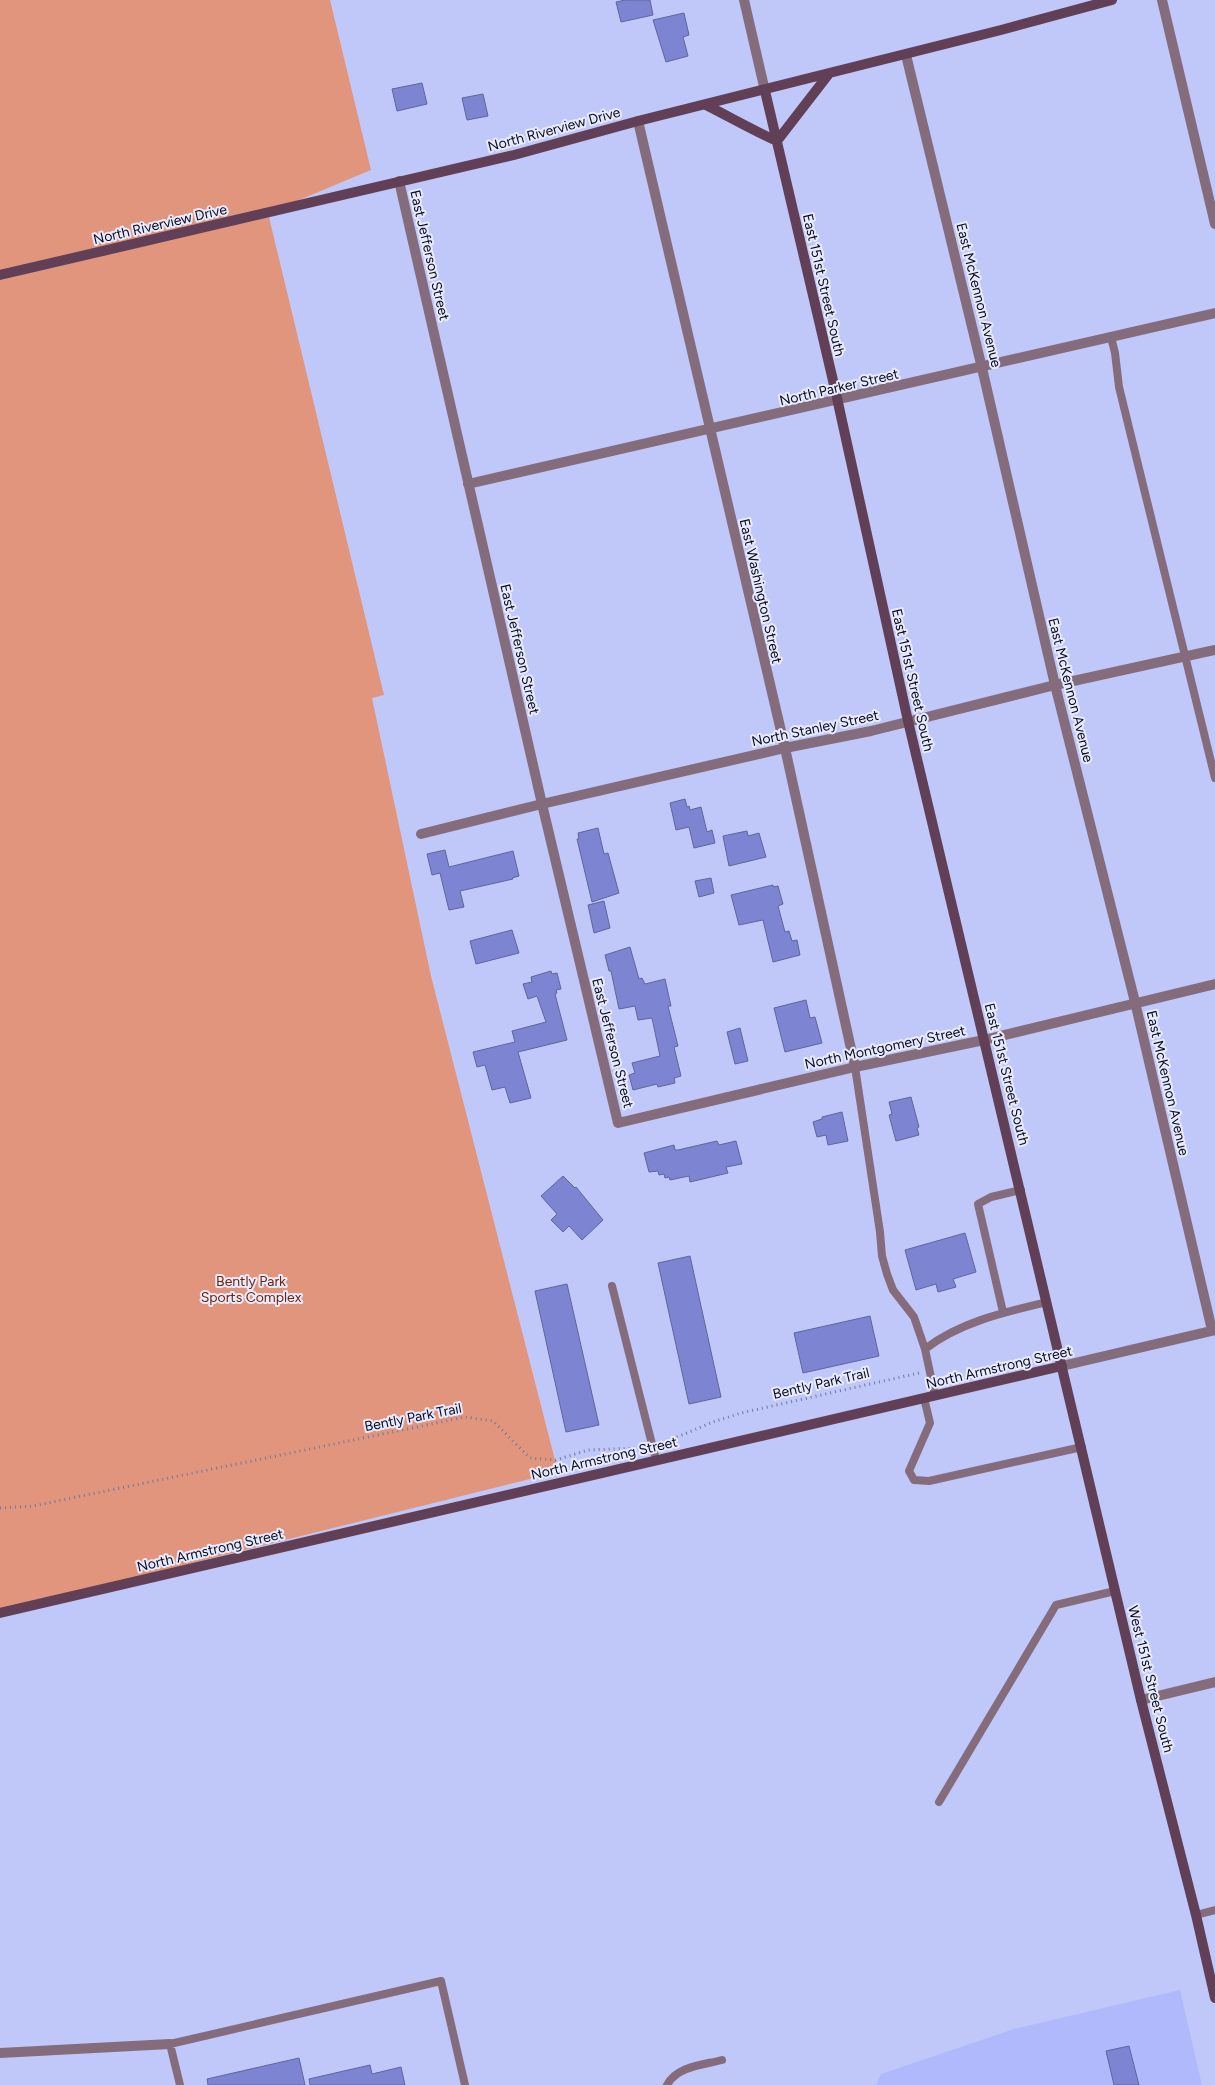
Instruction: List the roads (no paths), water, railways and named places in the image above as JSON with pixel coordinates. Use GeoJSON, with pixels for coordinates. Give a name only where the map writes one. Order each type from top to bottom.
{"type":"FeatureCollection","features":[{"type":"Feature","properties":{"kind":"street","name":"East 151st Street South"},"geometry":{"type":"LineString","coordinates":[[744,0],[837,401],[908,721],[1062,1366]]}},
{"type":"Feature","properties":{"kind":"street","name":"North Riverview Drive"},"geometry":{"type":"LineString","coordinates":[[0,275],[514,155],[638,121],[828,75],[1112,0]]}},
{"type":"Feature","properties":{"kind":"street"},"geometry":{"type":"LineString","coordinates":[[1162,0],[1215,224]]}},
{"type":"Feature","properties":{"kind":"street","name":"East McKennon Avenue"},"geometry":{"type":"LineString","coordinates":[[906,55],[982,368],[1055,685],[1135,1002],[1213,1330]]}},
{"type":"Feature","properties":{"kind":"street"},"geometry":{"type":"LineString","coordinates":[[706,105],[736,120],[746,128],[777,141],[828,75]]}},
{"type":"Feature","properties":{"kind":"street","name":"East Washington Street"},"geometry":{"type":"LineString","coordinates":[[638,121],[785,748],[855,1067]]}},
{"type":"Feature","properties":{"kind":"street","name":"East Jefferson Street"},"geometry":{"type":"LineString","coordinates":[[399,181],[542,804],[618,1123]]}},
{"type":"Feature","properties":{"kind":"street","name":"North Parker Street"},"geometry":{"type":"LineString","coordinates":[[468,484],[1215,314]]}},
{"type":"Feature","properties":{"kind":"street","name":"North Stanley Street"},"geometry":{"type":"LineString","coordinates":[[421,834],[785,748],[871,731],[1055,685],[1215,650]]}},
{"type":"Feature","properties":{"kind":"street","name":"North Montgomery Street"},"geometry":{"type":"LineString","coordinates":[[618,1123],[855,1067],[984,1040],[1215,984]]}},
{"type":"Feature","properties":{"kind":"street","name":"North Armstrong Street"},"geometry":{"type":"LineString","coordinates":[[0,1613],[1213,1330]]}},
{"type":"Feature","properties":{"kind":"street","name":"West 151st Street South"},"geometry":{"type":"LineString","coordinates":[[1062,1366],[1215,1998]]}},
{"type":"Feature","properties":{"kind":"street"},"geometry":{"type":"LineString","coordinates":[[1142,1700],[1215,1682]]}},
{"type":"Feature","properties":{"kind":"street"},"geometry":{"type":"LineString","coordinates":[[0,2053],[170,2044]]}},
{"type":"Feature","properties":{"kind":"lane"},"geometry":{"type":"LineString","coordinates":[[1110,337],[1115,353],[1119,387],[1215,778]]}},
{"type":"Feature","properties":{"kind":"lane"},"geometry":{"type":"LineString","coordinates":[[855,1067],[874,1188],[882,1256],[893,1290],[914,1317],[925,1349],[935,1396]]}},
{"type":"Feature","properties":{"kind":"lane"},"geometry":{"type":"LineString","coordinates":[[1003,1312],[978,1204],[991,1197],[1021,1190]]}},
{"type":"Feature","properties":{"kind":"lane"},"geometry":{"type":"LineString","coordinates":[[612,1286],[651,1447],[656,1460]]}},
{"type":"Feature","properties":{"kind":"lane"},"geometry":{"type":"LineString","coordinates":[[925,1349],[941,1336],[1003,1312],[1048,1302]]}},
{"type":"Feature","properties":{"kind":"lane"},"geometry":{"type":"LineString","coordinates":[[924,1398],[930,1423],[910,1472],[914,1480],[929,1481],[1082,1447]]}},
{"type":"Feature","properties":{"kind":"lane"},"geometry":{"type":"LineString","coordinates":[[939,1802],[1056,1605],[1115,1591]]}},
{"type":"Feature","properties":{"kind":"lane"},"geometry":{"type":"LineString","coordinates":[[1196,1915],[1215,1910]]}},
{"type":"Feature","properties":{"kind":"lane"},"geometry":{"type":"LineString","coordinates":[[180,2085],[170,2044],[441,1981],[465,2085]]}},
{"type":"Feature","properties":{"kind":"lane"},"geometry":{"type":"LineString","coordinates":[[667,2085],[671,2078],[680,2070],[722,2060]]}},
{"type":"Feature","properties":{"kind":"park label","name":"Bently Park Sports Complex"},"geometry":{"type":"Point","coordinates":[251,1289]}}]}
